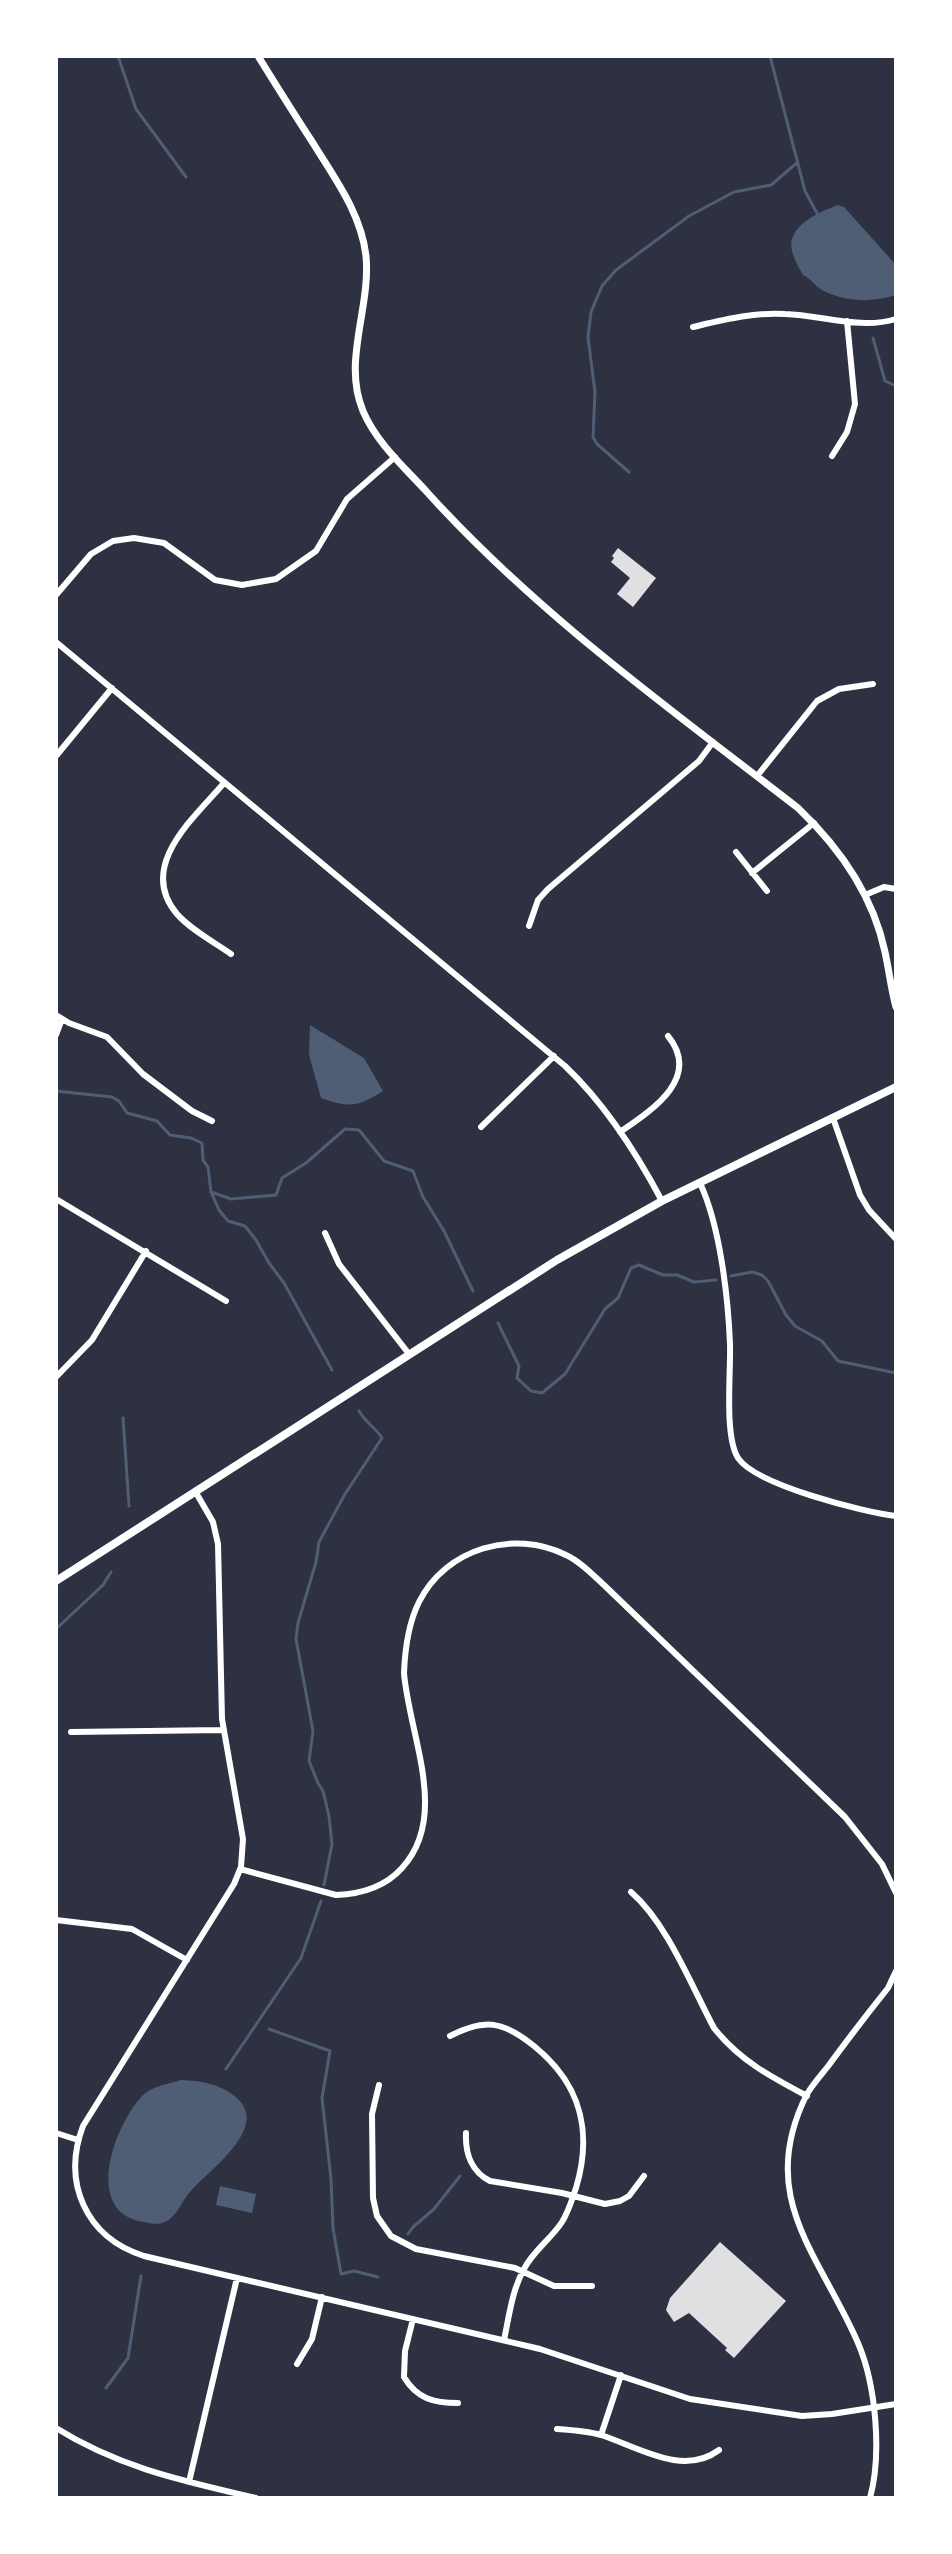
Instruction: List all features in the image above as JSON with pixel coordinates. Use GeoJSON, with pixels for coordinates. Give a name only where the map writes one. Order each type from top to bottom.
{"type":"FeatureCollection","features":[{"type":"Feature","properties":{"kind":"main road"},"geometry":{"type":"LineString","coordinates":[[56,1581],[557,1260],[662,1201],[896,1087]]}},
{"type":"Feature","properties":{"kind":"street"},"geometry":{"type":"LineString","coordinates":[[258,56],[348,200],[358,222],[367,272],[356,353],[356,390],[370,425],[395,457],[486,555],[539,604],[814,823],[840,853],[865,895],[879,929],[896,1007]]}},
{"type":"Feature","properties":{"kind":"street"},"geometry":{"type":"LineString","coordinates":[[693,327],[776,313],[872,324],[896,319]]}},
{"type":"Feature","properties":{"kind":"street"},"geometry":{"type":"LineString","coordinates":[[832,456],[849,427],[855,404],[847,321]]}},
{"type":"Feature","properties":{"kind":"street"},"geometry":{"type":"LineString","coordinates":[[56,595],[91,554],[113,541],[134,538],[164,543],[215,580],[242,585],[276,579],[316,551],[347,499],[395,457]]}},
{"type":"Feature","properties":{"kind":"street"},"geometry":{"type":"LineString","coordinates":[[56,642],[554,1056],[584,1084],[620,1132],[662,1201]]}},
{"type":"Feature","properties":{"kind":"street"},"geometry":{"type":"LineString","coordinates":[[757,776],[817,701],[839,689],[873,684]]}},
{"type":"Feature","properties":{"kind":"street"},"geometry":{"type":"LineString","coordinates":[[56,756],[112,688]]}},
{"type":"Feature","properties":{"kind":"street"},"geometry":{"type":"LineString","coordinates":[[529,926],[538,900],[548,889],[699,761],[713,742]]}},
{"type":"Feature","properties":{"kind":"street"},"geometry":{"type":"LineString","coordinates":[[224,783],[173,844],[165,862],[163,880],[167,898],[177,915],[231,954]]}},
{"type":"Feature","properties":{"kind":"street"},"geometry":{"type":"LineString","coordinates":[[752,873],[814,823]]}},
{"type":"Feature","properties":{"kind":"street"},"geometry":{"type":"LineString","coordinates":[[736,852],[767,891]]}},
{"type":"Feature","properties":{"kind":"street"},"geometry":{"type":"LineString","coordinates":[[865,895],[884,887],[896,889]]}},
{"type":"Feature","properties":{"kind":"street"},"geometry":{"type":"LineString","coordinates":[[56,1035],[59,1017],[107,1037],[143,1074],[192,1111],[212,1121]]}},
{"type":"Feature","properties":{"kind":"street"},"geometry":{"type":"LineString","coordinates":[[620,1132],[668,1095],[679,1064],[677,1046],[668,1036]]}},
{"type":"Feature","properties":{"kind":"street"},"geometry":{"type":"LineString","coordinates":[[481,1127],[554,1056]]}},
{"type":"Feature","properties":{"kind":"street"},"geometry":{"type":"LineString","coordinates":[[833,1118],[860,1195],[869,1210],[896,1239]]}},
{"type":"Feature","properties":{"kind":"street"},"geometry":{"type":"LineString","coordinates":[[700,1183],[710,1209],[727,1303],[731,1417],[736,1455],[756,1473],[787,1486],[848,1506],[896,1516]]}},
{"type":"Feature","properties":{"kind":"street"},"geometry":{"type":"LineString","coordinates":[[56,1199],[226,1301]]}},
{"type":"Feature","properties":{"kind":"street"},"geometry":{"type":"LineString","coordinates":[[325,1233],[339,1264],[409,1354]]}},
{"type":"Feature","properties":{"kind":"street"},"geometry":{"type":"LineString","coordinates":[[56,1377],[92,1340],[146,1251]]}},
{"type":"Feature","properties":{"kind":"street"},"geometry":{"type":"LineString","coordinates":[[195,1491],[216,1532],[219,1683],[223,1730],[242,1822],[240,1869],[83,2126],[74,2164],[77,2188],[91,2218],[107,2236],[144,2256],[540,2349],[690,2399],[802,2416],[896,2404]]}},
{"type":"Feature","properties":{"kind":"street"},"geometry":{"type":"LineString","coordinates":[[240,1869],[336,1895],[376,1887],[409,1860],[423,1832],[427,1809],[404,1673],[408,1632],[414,1613],[429,1585],[454,1562],[477,1550],[519,1542],[565,1554],[605,1586],[845,1817],[882,1864],[896,1893]]}},
{"type":"Feature","properties":{"kind":"street"},"geometry":{"type":"LineString","coordinates":[[70,1559],[76,1568]]}},
{"type":"Feature","properties":{"kind":"street"},"geometry":{"type":"LineString","coordinates":[[71,1732],[223,1730]]}},
{"type":"Feature","properties":{"kind":"street"},"geometry":{"type":"LineString","coordinates":[[631,1892],[658,1923],[714,2028],[725,2042],[748,2063],[807,2096]]}},
{"type":"Feature","properties":{"kind":"street"},"geometry":{"type":"LineString","coordinates":[[56,1920],[132,1929],[187,1960]]}},
{"type":"Feature","properties":{"kind":"street"},"geometry":{"type":"LineString","coordinates":[[870,2498],[874,2473],[874,2407],[867,2370],[859,2346],[810,2254],[794,2214],[788,2172],[794,2129],[807,2096],[888,1988],[896,1971]]}},
{"type":"Feature","properties":{"kind":"street"},"geometry":{"type":"LineString","coordinates":[[450,2036],[483,2023],[500,2025],[533,2045],[572,2089],[579,2108],[584,2144],[573,2196],[563,2221],[523,2271],[504,2340]]}},
{"type":"Feature","properties":{"kind":"street"},"geometry":{"type":"LineString","coordinates":[[379,2085],[372,2114],[373,2198],[383,2226],[402,2243],[416,2249],[502,2265],[554,2286],[592,2286]]}},
{"type":"Feature","properties":{"kind":"street"},"geometry":{"type":"LineString","coordinates":[[56,2133],[78,2140]]}},
{"type":"Feature","properties":{"kind":"street"},"geometry":{"type":"LineString","coordinates":[[466,2133],[472,2166],[490,2181],[600,2203],[615,2202],[632,2193],[644,2176]]}},
{"type":"Feature","properties":{"kind":"street"},"geometry":{"type":"LineString","coordinates":[[189,2482],[237,2278]]}},
{"type":"Feature","properties":{"kind":"street"},"geometry":{"type":"LineString","coordinates":[[297,2364],[312,2339],[322,2297]]}},
{"type":"Feature","properties":{"kind":"street"},"geometry":{"type":"LineString","coordinates":[[413,2319],[405,2351],[404,2377],[419,2396],[440,2403],[458,2403]]}},
{"type":"Feature","properties":{"kind":"street"},"geometry":{"type":"LineString","coordinates":[[601,2435],[621,2375]]}},
{"type":"Feature","properties":{"kind":"street"},"geometry":{"type":"LineString","coordinates":[[56,2428],[105,2456],[135,2468],[256,2498]]}},
{"type":"Feature","properties":{"kind":"street"},"geometry":{"type":"LineString","coordinates":[[557,2429],[601,2435],[643,2452],[681,2461],[698,2461],[719,2450]]}},
{"type":"Feature","properties":{"kind":"water"},"geometry":{"type":"Polygon","coordinates":[[[838,205],[844,207],[896,265],[896,295],[868,300],[849,299],[822,290],[803,275],[792,251],[794,234],[806,221],[838,205]]]}},
{"type":"Feature","properties":{"kind":"water"},"geometry":{"type":"Polygon","coordinates":[[[310,1025],[364,1058],[383,1091],[353,1104],[321,1098],[309,1055],[310,1025]]]}},
{"type":"Feature","properties":{"kind":"water"},"geometry":{"type":"Polygon","coordinates":[[[181,2080],[211,2084],[232,2094],[246,2111],[246,2123],[232,2149],[167,2221],[160,2224],[144,2222],[125,2215],[114,2203],[109,2186],[109,2167],[114,2147],[122,2127],[142,2096],[155,2088],[181,2080]]]}},
{"type":"Feature","properties":{"kind":"water"},"geometry":{"type":"Polygon","coordinates":[[[220,2186],[256,2194],[252,2213],[216,2205],[220,2186]]]}},
{"type":"Feature","properties":{"kind":"building"},"geometry":{"type":"Polygon","coordinates":[[[618,548],[656,578],[633,607],[617,594],[630,578],[611,562],[618,548]]]}},
{"type":"Feature","properties":{"kind":"building"},"geometry":{"type":"Polygon","coordinates":[[[720,2242],[786,2301],[734,2358],[689,2313],[674,2322],[666,2310],[670,2298],[720,2242]]]}},
{"type":"Feature","properties":{"kind":"waterway"},"geometry":{"type":"LineString","coordinates":[[118,56],[136,109],[186,177]]}},
{"type":"Feature","properties":{"kind":"waterway"},"geometry":{"type":"LineString","coordinates":[[770,56],[805,191],[818,215]]}},
{"type":"Feature","properties":{"kind":"waterway"},"geometry":{"type":"LineString","coordinates":[[629,472],[593,437],[595,392],[588,337],[591,312],[602,286],[616,270],[689,216],[734,192],[771,185],[798,162]]}},
{"type":"Feature","properties":{"kind":"waterway"},"geometry":{"type":"LineString","coordinates":[[873,338],[885,381],[896,386]]}},
{"type":"Feature","properties":{"kind":"waterway"},"geometry":{"type":"LineString","coordinates":[[56,1091],[112,1097],[127,1113],[157,1121],[170,1135],[202,1143],[211,1192],[219,1210],[228,1221],[245,1226],[256,1240],[284,1283],[332,1370]]}},
{"type":"Feature","properties":{"kind":"waterway"},"geometry":{"type":"LineString","coordinates":[[211,1192],[231,1199],[276,1195],[282,1178],[306,1163],[345,1129],[359,1130],[384,1161],[413,1171],[423,1197],[444,1231],[473,1291]]}},
{"type":"Feature","properties":{"kind":"waterway"},"geometry":{"type":"LineString","coordinates":[[498,1323],[519,1366],[517,1378],[531,1391],[542,1393],[565,1374],[605,1309],[618,1298],[631,1268],[639,1265],[663,1275],[677,1275],[694,1282],[716,1280]]}},
{"type":"Feature","properties":{"kind":"waterway"},"geometry":{"type":"LineString","coordinates":[[731,1276],[752,1272],[762,1275],[795,1326],[822,1341],[838,1361],[896,1373]]}},
{"type":"Feature","properties":{"kind":"waterway"},"geometry":{"type":"LineString","coordinates":[[324,1885],[332,1844],[329,1816],[323,1791],[309,1761],[313,1731],[296,1639],[319,1542],[345,1494],[382,1438],[359,1411]]}},
{"type":"Feature","properties":{"kind":"waterway"},"geometry":{"type":"LineString","coordinates":[[123,1418],[129,1506]]}},
{"type":"Feature","properties":{"kind":"waterway"},"geometry":{"type":"LineString","coordinates":[[56,1629],[103,1585],[111,1572]]}},
{"type":"Feature","properties":{"kind":"waterway"},"geometry":{"type":"LineString","coordinates":[[226,2069],[301,1958],[321,1901]]}},
{"type":"Feature","properties":{"kind":"waterway"},"geometry":{"type":"LineString","coordinates":[[269,2029],[330,2051],[322,2098],[333,2228],[341,2274],[354,2271],[378,2277]]}},
{"type":"Feature","properties":{"kind":"waterway"},"geometry":{"type":"LineString","coordinates":[[408,2234],[434,2209],[460,2176]]}},
{"type":"Feature","properties":{"kind":"waterway"},"geometry":{"type":"LineString","coordinates":[[106,2388],[128,2358],[141,2276]]}}]}
